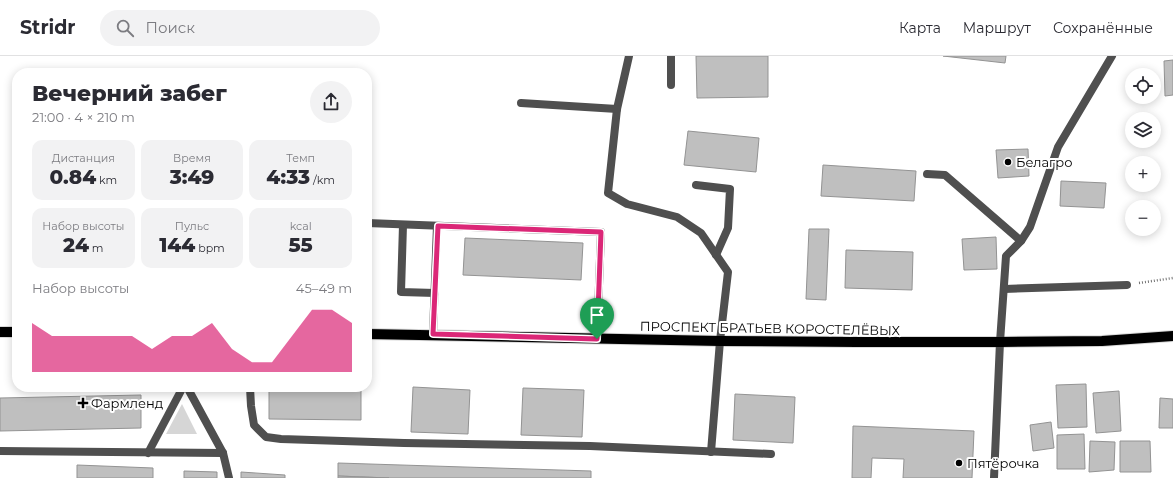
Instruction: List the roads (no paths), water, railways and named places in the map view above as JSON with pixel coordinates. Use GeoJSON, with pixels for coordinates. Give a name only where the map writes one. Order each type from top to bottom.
{"type":"FeatureCollection","features":[{"type":"Feature","properties":{"kind":"main road"},"geometry":{"type":"LineString","coordinates":[[0,332],[12,332]]}},
{"type":"Feature","properties":{"kind":"main road","name":"ПРОСПЕКТ БРАТЬЕВ КОРОСТЕЛЁВЫХ"},"geometry":{"type":"LineString","coordinates":[[372,334],[433,334],[720,341],[1000,342],[1102,341],[1173,336]]}},
{"type":"Feature","properties":{"kind":"street"},"geometry":{"type":"LineString","coordinates":[[629,56],[617,109],[608,193],[627,204],[677,217],[701,232],[728,272],[720,341],[711,452]]}},
{"type":"Feature","properties":{"kind":"street"},"geometry":{"type":"LineString","coordinates":[[671,56],[671,85]]}},
{"type":"Feature","properties":{"kind":"street"},"geometry":{"type":"LineString","coordinates":[[994,478],[1000,342],[1006,256],[1021,241],[1030,227],[1058,147],[1112,56]]}},
{"type":"Feature","properties":{"kind":"street"},"geometry":{"type":"LineString","coordinates":[[521,103],[617,109]]}},
{"type":"Feature","properties":{"kind":"street"},"geometry":{"type":"LineString","coordinates":[[927,174],[945,176],[1021,241]]}},
{"type":"Feature","properties":{"kind":"street"},"geometry":{"type":"LineString","coordinates":[[696,184],[730,189],[728,228],[716,255]]}},
{"type":"Feature","properties":{"kind":"street"},"geometry":{"type":"LineString","coordinates":[[372,223],[601,232],[597,339]]}},
{"type":"Feature","properties":{"kind":"street"},"geometry":{"type":"LineString","coordinates":[[404,225],[401,292],[435,293]]}},
{"type":"Feature","properties":{"kind":"street"},"geometry":{"type":"LineString","coordinates":[[433,334],[438,226]]}},
{"type":"Feature","properties":{"kind":"street"},"geometry":{"type":"LineString","coordinates":[[1004,289],[1126,285]]}},
{"type":"Feature","properties":{"kind":"street"},"geometry":{"type":"LineString","coordinates":[[148,453],[180,392]]}},
{"type":"Feature","properties":{"kind":"street"},"geometry":{"type":"LineString","coordinates":[[190,392],[223,454],[229,478]]}},
{"type":"Feature","properties":{"kind":"street"},"geometry":{"type":"LineString","coordinates":[[250,392],[254,425],[266,437],[281,439],[404,443],[590,446],[771,454]]}},
{"type":"Feature","properties":{"kind":"street"},"geometry":{"type":"LineString","coordinates":[[0,451],[223,454]]}},
{"type":"Feature","properties":{"kind":"place","name":"Белагро"},"geometry":{"type":"Point","coordinates":[1008,162]}},
{"type":"Feature","properties":{"kind":"place","name":"Фармленд"},"geometry":{"type":"Point","coordinates":[83,403]}},
{"type":"Feature","properties":{"kind":"place","name":"Пятёрочка"},"geometry":{"type":"Point","coordinates":[959,463]}}]}
